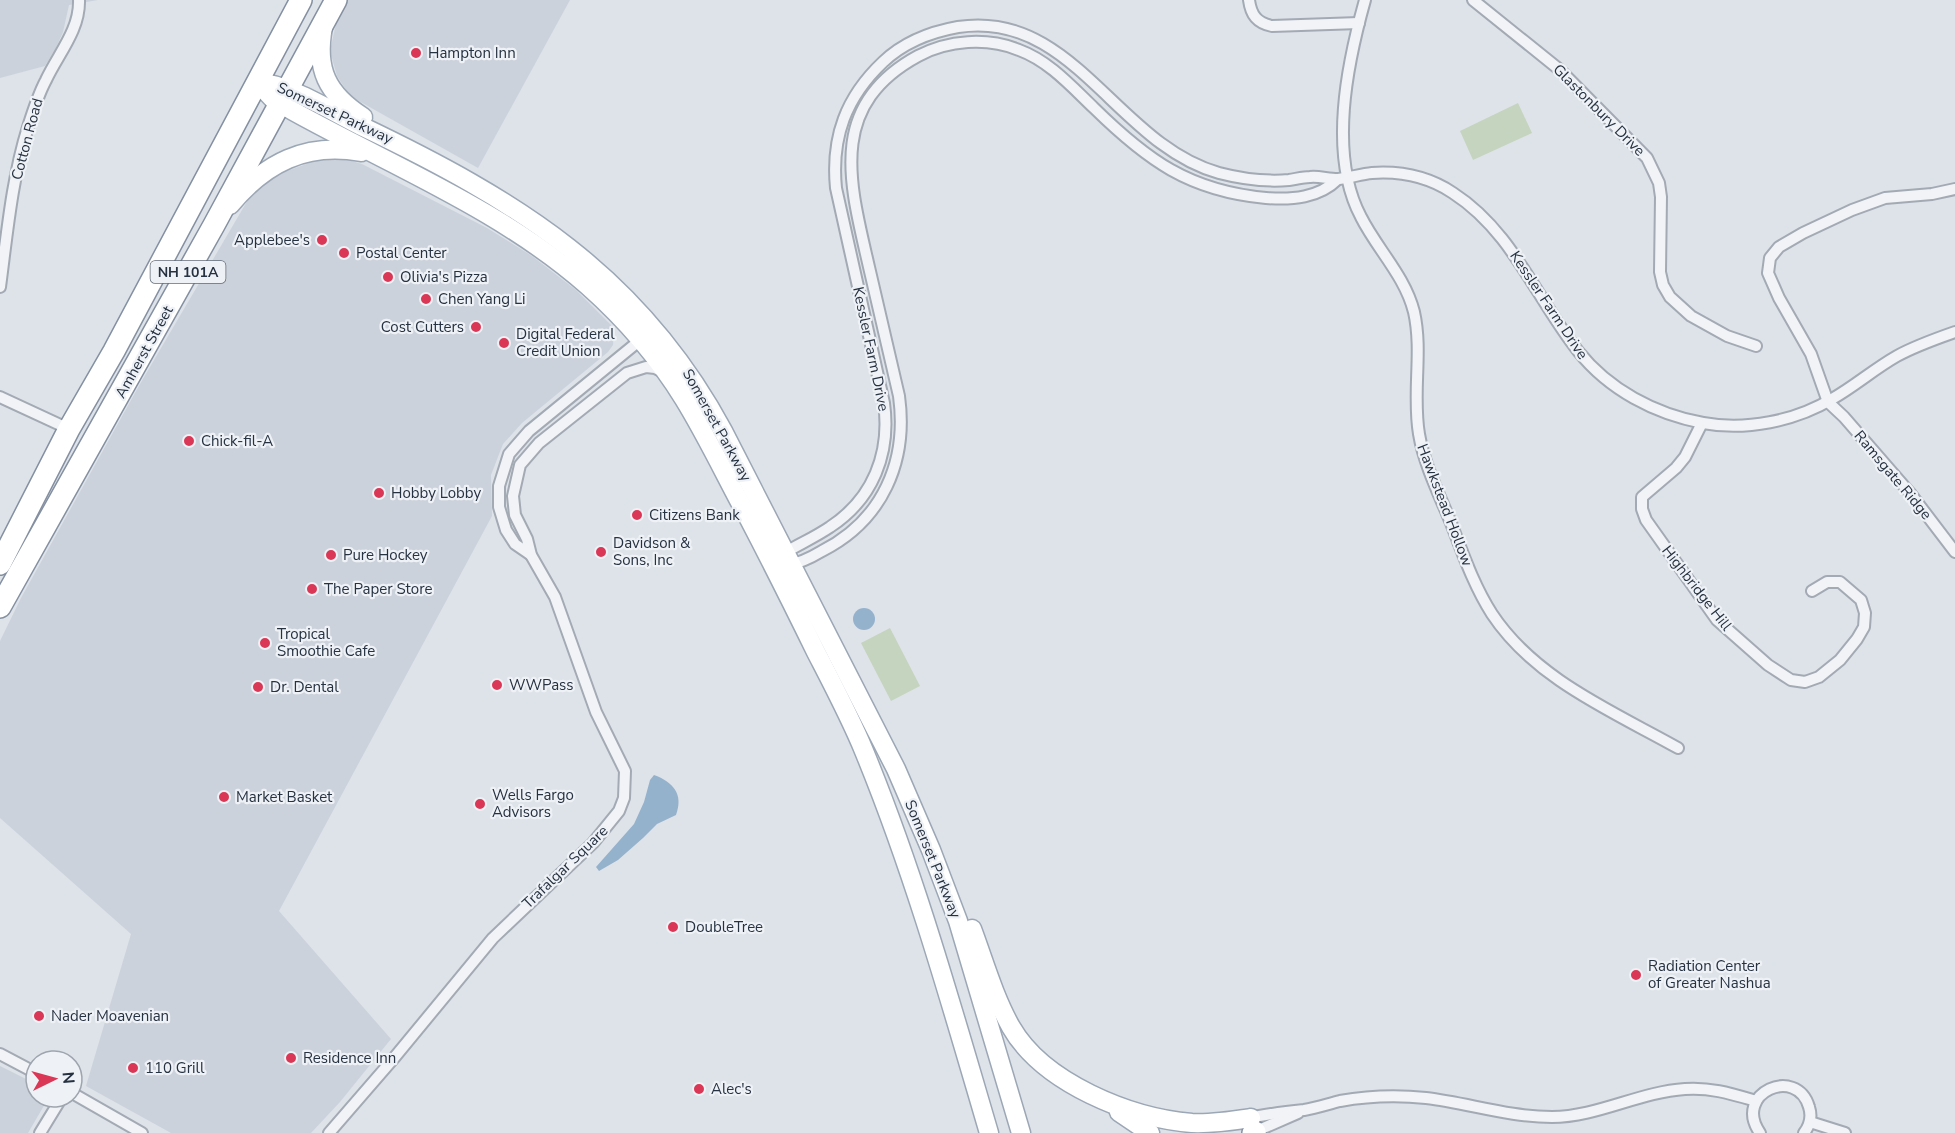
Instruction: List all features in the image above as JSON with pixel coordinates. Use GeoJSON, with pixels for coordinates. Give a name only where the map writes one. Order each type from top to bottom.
{"type":"FeatureCollection","features":[{"type":"Feature","properties":{"kind":"highway","name":"Amherst Street"},"geometry":{"type":"LineString","coordinates":[[0,564],[69,429],[114,351],[301,0]]}},
{"type":"Feature","properties":{"kind":"highway","name":"Amherst Street"},"geometry":{"type":"LineString","coordinates":[[0,607],[214,225],[336,0]]}},
{"type":"Feature","properties":{"kind":"main road"},"geometry":{"type":"LineString","coordinates":[[323,25],[320,42],[321,64],[333,92],[344,104],[390,138]]}},
{"type":"Feature","properties":{"kind":"main road","name":"Somerset Parkway"},"geometry":{"type":"LineString","coordinates":[[257,82],[274,84],[284,97],[382,158],[490,217],[544,250],[681,362],[705,398],[782,559],[886,805],[920,901],[989,1133]]}},
{"type":"Feature","properties":{"kind":"main road","name":"Somerset Parkway"},"geometry":{"type":"LineString","coordinates":[[284,97],[390,138],[505,203],[561,241],[623,294],[668,375],[782,559],[896,769],[931,850],[964,942],[1021,1133]]}},
{"type":"Feature","properties":{"kind":"main road"},"geometry":{"type":"LineString","coordinates":[[214,225],[254,180],[270,168],[295,156],[311,151],[334,149],[362,152],[382,158]]}},
{"type":"Feature","properties":{"kind":"main road"},"geometry":{"type":"LineString","coordinates":[[931,850],[942,865],[967,915],[1000,1004],[1011,1027],[1030,1052],[1048,1068],[1150,1133]]}},
{"type":"Feature","properties":{"kind":"main road"},"geometry":{"type":"LineString","coordinates":[[972,1074],[978,1133]]}},
{"type":"Feature","properties":{"kind":"main road"},"geometry":{"type":"LineString","coordinates":[[1093,1095],[1147,1114],[1179,1121],[1253,1129]]}},
{"type":"Feature","properties":{"kind":"street","name":"Cotton Road"},"geometry":{"type":"LineString","coordinates":[[0,287],[16,177],[25,136],[41,91],[76,22],[79,0]]}},
{"type":"Feature","properties":{"kind":"street"},"geometry":{"type":"LineString","coordinates":[[1249,0],[1253,16],[1272,26],[1359,23]]}},
{"type":"Feature","properties":{"kind":"street"},"geometry":{"type":"LineString","coordinates":[[1342,178],[1347,74],[1365,0]]}},
{"type":"Feature","properties":{"kind":"street","name":"Glastonbury Drive"},"geometry":{"type":"LineString","coordinates":[[1473,0],[1560,70],[1647,158],[1659,183],[1661,197],[1660,272],[1663,285],[1670,297],[1691,316],[1727,336],[1756,346]]}},
{"type":"Feature","properties":{"kind":"street","name":"Kessler Farm Drive"},"geometry":{"type":"LineString","coordinates":[[782,559],[829,528],[857,505],[872,482],[887,430],[884,403],[836,188],[835,160],[839,132],[860,86],[893,52],[930,34],[970,26],[998,27],[1024,34],[1061,54],[1141,129],[1163,146],[1199,166],[1252,179],[1342,178],[1381,173],[1409,175],[1440,185],[1468,204],[1497,231],[1588,363],[1615,386],[1642,403],[1678,417],[1721,426],[1752,424],[1792,416],[1828,402],[1899,355],[1955,333]]}},
{"type":"Feature","properties":{"kind":"street","name":"Kessler Farm Drive"},"geometry":{"type":"LineString","coordinates":[[782,559],[827,549],[852,532],[879,502],[890,483],[896,465],[902,425],[899,396],[857,214],[851,183],[850,155],[860,116],[872,93],[902,64],[945,44],[979,42],[1006,46],[1044,63],[1134,146],[1180,176],[1239,194],[1274,198],[1322,192],[1342,178]]}},
{"type":"Feature","properties":{"kind":"street","name":"Hawkstead Hollow"},"geometry":{"type":"LineString","coordinates":[[1342,178],[1360,217],[1409,298],[1418,338],[1416,407],[1422,448],[1467,563],[1491,612],[1527,653],[1570,687],[1678,747]]}},
{"type":"Feature","properties":{"kind":"street"},"geometry":{"type":"LineString","coordinates":[[1828,402],[1811,354],[1768,273],[1770,258],[1779,247],[1791,239],[1852,210],[1885,198],[1932,194],[1955,189]]}},
{"type":"Feature","properties":{"kind":"street","name":"Trafalgar Square"},"geometry":{"type":"LineString","coordinates":[[531,555],[515,544],[506,530],[501,513],[499,486],[509,454],[529,431],[647,334]]}},
{"type":"Feature","properties":{"kind":"street","name":"Trafalgar Square"},"geometry":{"type":"LineString","coordinates":[[329,1133],[493,938],[602,833],[619,811],[624,798],[626,771],[596,712],[555,597],[531,555],[527,539],[515,515],[513,496],[516,478],[524,458],[539,443],[627,373],[650,367],[668,375]]}},
{"type":"Feature","properties":{"kind":"street"},"geometry":{"type":"LineString","coordinates":[[0,397],[69,429]]}},
{"type":"Feature","properties":{"kind":"street","name":"Ramsgate Ridge"},"geometry":{"type":"LineString","coordinates":[[1828,402],[1844,417],[1910,493],[1955,552]]}},
{"type":"Feature","properties":{"kind":"street","name":"Highbridge Hill"},"geometry":{"type":"LineString","coordinates":[[1702,423],[1685,457],[1642,497],[1642,509],[1650,526],[1717,620],[1768,665],[1791,680],[1805,682],[1818,677],[1840,660],[1864,627],[1865,613],[1861,600],[1840,582],[1827,582],[1812,591]]}},
{"type":"Feature","properties":{"kind":"street"},"geometry":{"type":"LineString","coordinates":[[0,1054],[24,1067]]}},
{"type":"Feature","properties":{"kind":"street"},"geometry":{"type":"LineString","coordinates":[[1760,1133],[1753,1117],[1756,1101],[1764,1092],[1774,1087],[1792,1088],[1806,1099],[1810,1110],[1810,1122],[1804,1133]]}},
{"type":"Feature","properties":{"kind":"street"},"geometry":{"type":"LineString","coordinates":[[1200,1133],[1253,1129],[1306,1109],[1350,1100],[1393,1096],[1450,1102],[1515,1114],[1561,1117],[1657,1093],[1698,1088],[1756,1101]]}},
{"type":"Feature","properties":{"kind":"street"},"geometry":{"type":"LineString","coordinates":[[84,1100],[142,1133]]}},
{"type":"Feature","properties":{"kind":"street"},"geometry":{"type":"LineString","coordinates":[[40,1133],[55,1109]]}},
{"type":"Feature","properties":{"kind":"street"},"geometry":{"type":"LineString","coordinates":[[1810,1122],[1845,1133]]}},
{"type":"Feature","properties":{"kind":"shaded area"},"geometry":{"type":"Polygon","coordinates":[[[0,0],[98,0],[69,5],[63,32],[45,66],[0,78],[0,0]]]}},
{"type":"Feature","properties":{"kind":"shaded area"},"geometry":{"type":"Polygon","coordinates":[[[347,0],[570,0],[478,168],[350,96],[337,76],[330,51],[337,19],[347,0]]]}},
{"type":"Feature","properties":{"kind":"shaded area"},"geometry":{"type":"Polygon","coordinates":[[[338,157],[362,164],[487,228],[532,256],[576,290],[611,325],[614,336],[613,345],[608,352],[522,423],[503,444],[491,475],[492,516],[279,911],[391,1039],[340,1102],[311,1133],[171,1133],[86,1086],[131,934],[0,818],[0,641],[21,598],[140,384],[249,198],[262,184],[279,174],[320,159],[338,157]]]}},
{"type":"Feature","properties":{"kind":"shaded area"},"geometry":{"type":"Polygon","coordinates":[[[0,1066],[24,1078],[24,1109],[42,1109],[28,1133],[0,1133],[0,1066]]]}},
{"type":"Feature","properties":{"kind":"green space"},"geometry":{"type":"Polygon","coordinates":[[[1518,103],[1532,133],[1473,160],[1460,131],[1518,103]]]}},
{"type":"Feature","properties":{"kind":"green space"},"geometry":{"type":"Polygon","coordinates":[[[890,628],[920,686],[891,701],[861,643],[890,628]]]}},
{"type":"Feature","properties":{"kind":"water"},"geometry":{"type":"Polygon","coordinates":[[[864,608],[872,611],[875,619],[872,627],[864,630],[856,627],[853,619],[856,611],[864,608]]]}},
{"type":"Feature","properties":{"kind":"water"},"geometry":{"type":"Polygon","coordinates":[[[654,775],[667,781],[678,795],[676,815],[657,824],[618,860],[599,871],[596,867],[634,824],[644,802],[650,780],[654,775]]]}},
{"type":"Feature","properties":{"kind":"place","name":"Hampton Inn"},"geometry":{"type":"Point","coordinates":[416,53]}},
{"type":"Feature","properties":{"kind":"place","name":"Applebee's"},"geometry":{"type":"Point","coordinates":[322,240]}},
{"type":"Feature","properties":{"kind":"place","name":"Postal Center"},"geometry":{"type":"Point","coordinates":[344,253]}},
{"type":"Feature","properties":{"kind":"place","name":"Olivia's Pizza"},"geometry":{"type":"Point","coordinates":[388,277]}},
{"type":"Feature","properties":{"kind":"place","name":"Chen Yang Li"},"geometry":{"type":"Point","coordinates":[426,299]}},
{"type":"Feature","properties":{"kind":"place","name":"Cost Cutters"},"geometry":{"type":"Point","coordinates":[476,327]}},
{"type":"Feature","properties":{"kind":"place","name":"Digital Federal Credit Union"},"geometry":{"type":"Point","coordinates":[504,343]}},
{"type":"Feature","properties":{"kind":"place","name":"Chick-fil-A"},"geometry":{"type":"Point","coordinates":[189,441]}},
{"type":"Feature","properties":{"kind":"place","name":"Hobby Lobby"},"geometry":{"type":"Point","coordinates":[379,493]}},
{"type":"Feature","properties":{"kind":"place","name":"Citizens Bank"},"geometry":{"type":"Point","coordinates":[637,515]}},
{"type":"Feature","properties":{"kind":"place","name":"Davidson & Sons, Inc"},"geometry":{"type":"Point","coordinates":[601,552]}},
{"type":"Feature","properties":{"kind":"place","name":"Pure Hockey"},"geometry":{"type":"Point","coordinates":[331,555]}},
{"type":"Feature","properties":{"kind":"place","name":"The Paper Store"},"geometry":{"type":"Point","coordinates":[312,589]}},
{"type":"Feature","properties":{"kind":"place","name":"Tropical Smoothie Cafe"},"geometry":{"type":"Point","coordinates":[265,643]}},
{"type":"Feature","properties":{"kind":"place","name":"WWPass"},"geometry":{"type":"Point","coordinates":[497,685]}},
{"type":"Feature","properties":{"kind":"place","name":"Dr. Dental"},"geometry":{"type":"Point","coordinates":[258,687]}},
{"type":"Feature","properties":{"kind":"place","name":"Market Basket"},"geometry":{"type":"Point","coordinates":[224,797]}},
{"type":"Feature","properties":{"kind":"place","name":"Wells Fargo Advisors"},"geometry":{"type":"Point","coordinates":[480,804]}},
{"type":"Feature","properties":{"kind":"place","name":"DoubleTree"},"geometry":{"type":"Point","coordinates":[673,927]}},
{"type":"Feature","properties":{"kind":"place","name":"Radiation Center of Greater Nashua"},"geometry":{"type":"Point","coordinates":[1636,975]}},
{"type":"Feature","properties":{"kind":"place","name":"Nader Moavenian"},"geometry":{"type":"Point","coordinates":[39,1016]}},
{"type":"Feature","properties":{"kind":"place","name":"Residence Inn"},"geometry":{"type":"Point","coordinates":[291,1058]}},
{"type":"Feature","properties":{"kind":"place","name":"110 Grill"},"geometry":{"type":"Point","coordinates":[133,1068]}},
{"type":"Feature","properties":{"kind":"place","name":"Alec's"},"geometry":{"type":"Point","coordinates":[699,1089]}}]}
